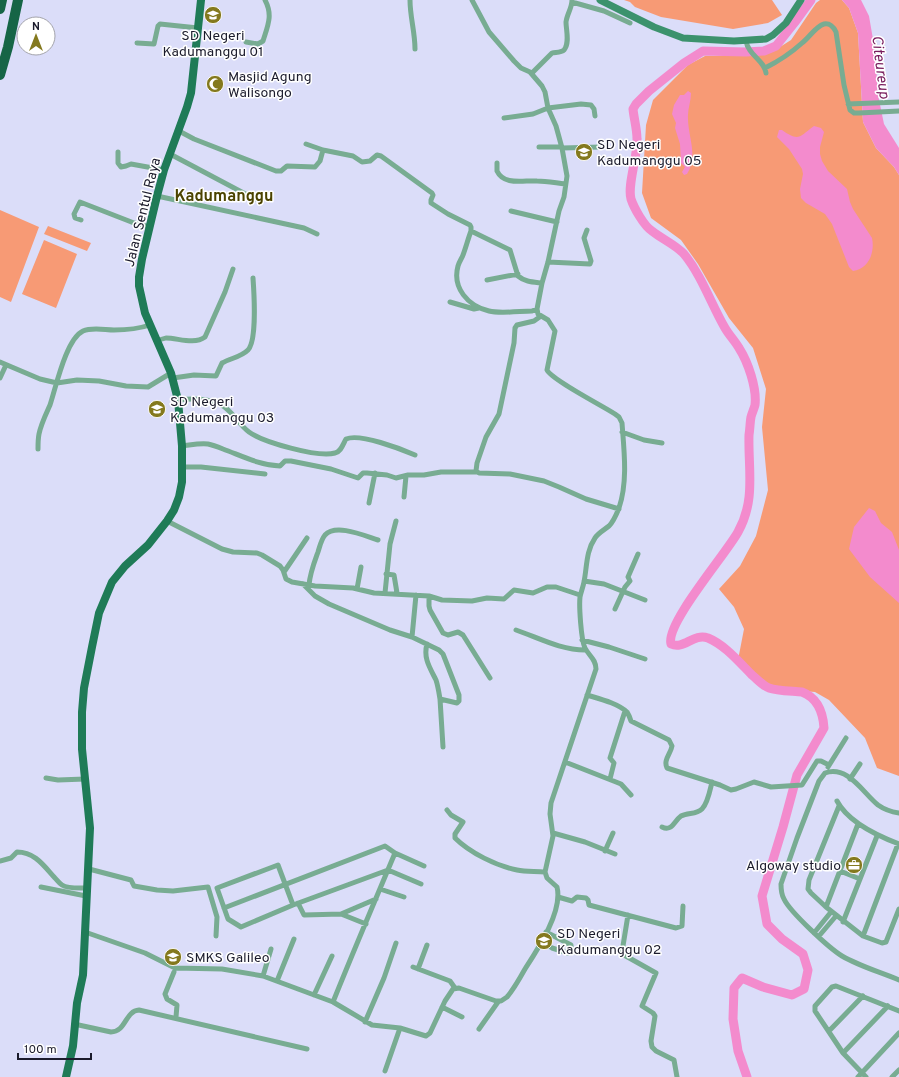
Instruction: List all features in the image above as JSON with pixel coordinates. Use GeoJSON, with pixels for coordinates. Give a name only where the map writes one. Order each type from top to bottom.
{"type":"FeatureCollection","features":[{"type":"Feature","properties":{"kind":"highway"},"geometry":{"type":"LineString","coordinates":[[0,9],[2,0]]}},
{"type":"Feature","properties":{"kind":"highway"},"geometry":{"type":"LineString","coordinates":[[0,75],[8,47],[18,0]]}},
{"type":"Feature","properties":{"kind":"main road","name":"Jalan Sentul Raya"},"geometry":{"type":"LineString","coordinates":[[66,1077],[72,1046],[77,1003],[83,975],[86,892],[89,870],[90,828],[82,748],[84,688],[99,613],[112,582],[125,566],[148,546],[168,521],[179,497],[182,482],[182,446],[178,400],[172,376],[150,325],[139,286],[142,259],[164,170],[188,107],[191,93],[200,0]]}},
{"type":"Feature","properties":{"kind":"street"},"geometry":{"type":"LineString","coordinates":[[246,42],[258,44],[263,41],[270,11],[265,0]]}},
{"type":"Feature","properties":{"kind":"street"},"geometry":{"type":"LineString","coordinates":[[410,0],[415,36],[415,49]]}},
{"type":"Feature","properties":{"kind":"street"},"geometry":{"type":"LineString","coordinates":[[472,0],[489,32],[522,68],[532,73],[542,86],[548,108],[556,126],[567,170],[566,184],[537,309],[538,314],[548,320],[555,331],[547,365],[548,372],[619,417],[622,423],[624,484],[619,509],[611,523],[597,535],[593,541],[586,560],[584,581],[580,595],[582,640],[585,650],[596,663],[596,669],[551,804],[550,814],[553,840],[545,872],[547,878],[557,887],[558,897],[554,914],[546,932],[510,994],[504,1000],[498,1002],[479,1029]]}},
{"type":"Feature","properties":{"kind":"street"},"geometry":{"type":"LineString","coordinates":[[600,0],[654,27],[683,38],[746,44],[766,39],[779,31],[801,0]]}},
{"type":"Feature","properties":{"kind":"street"},"geometry":{"type":"LineString","coordinates":[[532,73],[552,53],[561,52],[565,49],[568,37],[566,22],[572,1],[598,9],[630,23]]}},
{"type":"Feature","properties":{"kind":"street"},"geometry":{"type":"LineString","coordinates":[[137,42],[154,44],[158,26],[160,24],[198,28]]}},
{"type":"Feature","properties":{"kind":"street"},"geometry":{"type":"LineString","coordinates":[[746,44],[764,68],[779,61],[802,43],[820,26],[830,24],[834,27],[836,32],[844,85],[850,110],[854,113],[899,111]]}},
{"type":"Feature","properties":{"kind":"street"},"geometry":{"type":"LineString","coordinates":[[848,104],[899,102]]}},
{"type":"Feature","properties":{"kind":"street"},"geometry":{"type":"LineString","coordinates":[[504,118],[533,114],[548,108],[588,104],[594,108],[595,116]]}},
{"type":"Feature","properties":{"kind":"street"},"geometry":{"type":"LineString","coordinates":[[179,131],[194,139],[279,172],[289,166],[315,167],[320,161],[323,150]]}},
{"type":"Feature","properties":{"kind":"street"},"geometry":{"type":"LineString","coordinates":[[306,144],[323,150],[343,153],[362,162],[370,161],[378,155],[381,156],[432,193],[431,203],[448,214],[470,225],[471,231],[458,266],[457,275],[459,289],[468,301],[479,308],[490,312],[532,311],[537,309]]}},
{"type":"Feature","properties":{"kind":"street"},"geometry":{"type":"LineString","coordinates":[[539,147],[562,148],[601,146]]}},
{"type":"Feature","properties":{"kind":"street"},"geometry":{"type":"LineString","coordinates":[[118,152],[118,163],[121,167],[131,164],[164,170]]}},
{"type":"Feature","properties":{"kind":"street"},"geometry":{"type":"LineString","coordinates":[[170,154],[255,199]]}},
{"type":"Feature","properties":{"kind":"street"},"geometry":{"type":"LineString","coordinates":[[497,163],[497,171],[503,179],[517,181],[538,180],[566,184]]}},
{"type":"Feature","properties":{"kind":"street"},"geometry":{"type":"LineString","coordinates":[[157,196],[306,229],[317,234]]}},
{"type":"Feature","properties":{"kind":"street"},"geometry":{"type":"LineString","coordinates":[[81,220],[75,218],[74,214],[80,202],[134,224],[150,227]]}},
{"type":"Feature","properties":{"kind":"street"},"geometry":{"type":"LineString","coordinates":[[511,211],[557,222]]}},
{"type":"Feature","properties":{"kind":"street"},"geometry":{"type":"LineString","coordinates":[[548,262],[590,264],[591,261],[584,238],[587,230]]}},
{"type":"Feature","properties":{"kind":"street"},"geometry":{"type":"LineString","coordinates":[[471,231],[510,250],[519,277],[542,283]]}},
{"type":"Feature","properties":{"kind":"street"},"geometry":{"type":"LineString","coordinates":[[156,340],[166,338],[192,341],[201,340],[204,337],[225,292],[233,269]]}},
{"type":"Feature","properties":{"kind":"street"},"geometry":{"type":"LineString","coordinates":[[487,280],[518,274]]}},
{"type":"Feature","properties":{"kind":"street"},"geometry":{"type":"LineString","coordinates":[[0,362],[40,379],[57,383],[77,380],[148,387],[172,376],[216,376],[222,363],[248,350],[252,341],[254,313],[253,278]]}},
{"type":"Feature","properties":{"kind":"street"},"geometry":{"type":"LineString","coordinates":[[450,302],[474,309],[479,308]]}},
{"type":"Feature","properties":{"kind":"street"},"geometry":{"type":"LineString","coordinates":[[477,472],[477,464],[486,437],[499,414],[502,403],[504,385],[514,343],[515,328],[517,325],[534,321],[541,316]]}},
{"type":"Feature","properties":{"kind":"street"},"geometry":{"type":"LineString","coordinates":[[38,449],[39,433],[65,357],[77,336],[83,331],[91,329],[138,329],[150,325]]}},
{"type":"Feature","properties":{"kind":"street"},"geometry":{"type":"LineString","coordinates":[[0,378],[6,365]]}},
{"type":"Feature","properties":{"kind":"street"},"geometry":{"type":"LineString","coordinates":[[178,400],[199,398],[220,404],[229,410],[247,430],[254,435],[267,441],[311,452],[330,454],[339,451],[346,439],[351,438],[392,445],[416,455]]}},
{"type":"Feature","properties":{"kind":"street"},"geometry":{"type":"LineString","coordinates":[[622,432],[644,440],[662,443]]}},
{"type":"Feature","properties":{"kind":"street"},"geometry":{"type":"LineString","coordinates":[[182,446],[202,443],[210,444],[265,465],[280,466],[285,461],[291,461],[330,469],[358,478],[363,473],[375,473],[396,478],[406,476],[424,476],[441,472],[510,474],[544,481],[586,499],[619,509]]}},
{"type":"Feature","properties":{"kind":"street"},"geometry":{"type":"LineString","coordinates":[[182,467],[201,466],[265,474]]}},
{"type":"Feature","properties":{"kind":"street"},"geometry":{"type":"LineString","coordinates":[[370,503],[375,473]]}},
{"type":"Feature","properties":{"kind":"street"},"geometry":{"type":"LineString","coordinates":[[404,497],[406,476]]}},
{"type":"Feature","properties":{"kind":"street"},"geometry":{"type":"LineString","coordinates":[[168,521],[222,549],[237,552],[257,553],[262,555],[280,566],[289,581],[306,585],[358,589],[369,592],[429,596],[442,600],[467,601],[487,598],[504,599],[514,590],[533,593],[547,587],[554,586],[580,595]]}},
{"type":"Feature","properties":{"kind":"street"},"geometry":{"type":"LineString","coordinates":[[385,593],[390,544],[396,521]]}},
{"type":"Feature","properties":{"kind":"street"},"geometry":{"type":"LineString","coordinates":[[306,585],[326,534],[335,530],[341,530],[378,540]]}},
{"type":"Feature","properties":{"kind":"street"},"geometry":{"type":"LineString","coordinates":[[284,572],[307,538]]}},
{"type":"Feature","properties":{"kind":"street"},"geometry":{"type":"LineString","coordinates":[[615,609],[630,581],[628,576],[638,554]]}},
{"type":"Feature","properties":{"kind":"street"},"geometry":{"type":"LineString","coordinates":[[358,589],[361,567]]}},
{"type":"Feature","properties":{"kind":"street"},"geometry":{"type":"LineString","coordinates":[[386,574],[394,575],[397,593]]}},
{"type":"Feature","properties":{"kind":"street"},"geometry":{"type":"LineString","coordinates":[[584,581],[604,584],[645,600]]}},
{"type":"Feature","properties":{"kind":"street"},"geometry":{"type":"LineString","coordinates":[[306,585],[315,596],[329,604],[390,630],[412,637],[439,650],[443,654],[460,696],[457,703],[440,699]]}},
{"type":"Feature","properties":{"kind":"street"},"geometry":{"type":"LineString","coordinates":[[412,637],[416,595]]}},
{"type":"Feature","properties":{"kind":"street"},"geometry":{"type":"LineString","coordinates":[[429,596],[430,610],[443,633],[448,635],[458,632],[464,635],[490,678]]}},
{"type":"Feature","properties":{"kind":"street"},"geometry":{"type":"LineString","coordinates":[[516,630],[556,645],[572,649],[585,650]]}},
{"type":"Feature","properties":{"kind":"street"},"geometry":{"type":"LineString","coordinates":[[582,640],[645,659]]}},
{"type":"Feature","properties":{"kind":"street"},"geometry":{"type":"LineString","coordinates":[[427,644],[425,654],[436,682],[440,699],[443,747]]}},
{"type":"Feature","properties":{"kind":"street"},"geometry":{"type":"LineString","coordinates":[[587,695],[605,701],[625,711],[628,713],[631,721],[660,735],[672,744],[672,750],[666,764],[667,768],[712,782],[731,790],[754,782],[771,787],[802,785],[817,761],[830,765]]}},
{"type":"Feature","properties":{"kind":"street"},"geometry":{"type":"LineString","coordinates":[[610,779],[614,763],[610,758],[625,711]]}},
{"type":"Feature","properties":{"kind":"street"},"geometry":{"type":"LineString","coordinates":[[846,738],[819,781],[797,838],[781,889],[781,894],[786,904],[841,955],[854,962],[899,980]]}},
{"type":"Feature","properties":{"kind":"street"},"geometry":{"type":"LineString","coordinates":[[565,762],[621,784],[631,795]]}},
{"type":"Feature","properties":{"kind":"street"},"geometry":{"type":"LineString","coordinates":[[850,778],[860,764]]}},
{"type":"Feature","properties":{"kind":"street"},"geometry":{"type":"LineString","coordinates":[[825,773],[838,772],[846,775],[879,805],[889,811],[899,813]]}},
{"type":"Feature","properties":{"kind":"street"},"geometry":{"type":"LineString","coordinates":[[46,778],[58,780],[85,779]]}},
{"type":"Feature","properties":{"kind":"street"},"geometry":{"type":"LineString","coordinates":[[662,826],[671,828],[675,821],[682,816],[701,810],[706,803],[712,782]]}},
{"type":"Feature","properties":{"kind":"street"},"geometry":{"type":"LineString","coordinates":[[863,936],[899,844],[877,836],[858,824],[838,803],[808,885],[811,893],[843,922],[863,936],[882,944],[886,942],[899,909]]}},
{"type":"Feature","properties":{"kind":"street"},"geometry":{"type":"LineString","coordinates":[[447,810],[451,815],[463,822],[455,834],[455,838],[479,855],[510,868],[545,872]]}},
{"type":"Feature","properties":{"kind":"street"},"geometry":{"type":"LineString","coordinates":[[826,907],[858,824]]}},
{"type":"Feature","properties":{"kind":"street"},"geometry":{"type":"LineString","coordinates":[[553,833],[585,842],[615,854]]}},
{"type":"Feature","properties":{"kind":"street"},"geometry":{"type":"LineString","coordinates":[[605,851],[614,833]]}},
{"type":"Feature","properties":{"kind":"street"},"geometry":{"type":"LineString","coordinates":[[843,922],[877,836]]}},
{"type":"Feature","properties":{"kind":"street"},"geometry":{"type":"LineString","coordinates":[[224,908],[385,846],[395,853],[424,866]]}},
{"type":"Feature","properties":{"kind":"street"},"geometry":{"type":"LineString","coordinates":[[0,861],[11,858],[18,852],[33,856],[62,885],[86,892]]}},
{"type":"Feature","properties":{"kind":"street"},"geometry":{"type":"LineString","coordinates":[[333,1002],[355,946],[366,924],[395,853]]}},
{"type":"Feature","properties":{"kind":"street"},"geometry":{"type":"LineString","coordinates":[[376,899],[341,914],[304,915],[296,904],[285,884],[278,865],[217,888],[228,919],[241,928],[296,904],[388,870],[421,884]]}},
{"type":"Feature","properties":{"kind":"street"},"geometry":{"type":"LineString","coordinates":[[89,870],[131,880],[134,886],[157,890],[173,891],[208,887],[217,916],[216,936]]}},
{"type":"Feature","properties":{"kind":"street"},"geometry":{"type":"LineString","coordinates":[[840,871],[860,879]]}},
{"type":"Feature","properties":{"kind":"street"},"geometry":{"type":"LineString","coordinates":[[41,887],[86,892]]}},
{"type":"Feature","properties":{"kind":"street"},"geometry":{"type":"LineString","coordinates":[[380,889],[404,897]]}},
{"type":"Feature","properties":{"kind":"street"},"geometry":{"type":"LineString","coordinates":[[558,897],[572,901],[578,897],[582,897],[588,900],[589,905],[679,928],[683,924],[683,906]]}},
{"type":"Feature","properties":{"kind":"street"},"geometry":{"type":"LineString","coordinates":[[817,934],[832,912]]}},
{"type":"Feature","properties":{"kind":"street"},"geometry":{"type":"LineString","coordinates":[[341,914],[366,924]]}},
{"type":"Feature","properties":{"kind":"street"},"geometry":{"type":"LineString","coordinates":[[628,915],[622,952],[624,955],[656,973],[642,1006],[655,1016],[651,1044],[652,1047],[656,1051],[674,1060],[677,1077]]}},
{"type":"Feature","properties":{"kind":"street"},"geometry":{"type":"LineString","coordinates":[[817,934],[836,916]]}},
{"type":"Feature","properties":{"kind":"street"},"geometry":{"type":"LineString","coordinates":[[85,932],[145,953],[174,970],[222,969],[263,976],[333,1002],[365,1022],[377,1026],[400,1028],[424,1036],[428,1036],[442,1007],[455,988]]}},
{"type":"Feature","properties":{"kind":"street"},"geometry":{"type":"LineString","coordinates":[[541,941],[552,948],[568,953],[571,952],[571,945],[546,932]]}},
{"type":"Feature","properties":{"kind":"street"},"geometry":{"type":"LineString","coordinates":[[277,981],[294,940]]}},
{"type":"Feature","properties":{"kind":"street"},"geometry":{"type":"LineString","coordinates":[[365,1022],[384,978],[396,943]]}},
{"type":"Feature","properties":{"kind":"street"},"geometry":{"type":"LineString","coordinates":[[427,945],[415,968],[450,981],[455,988],[459,988],[498,1002]]}},
{"type":"Feature","properties":{"kind":"street"},"geometry":{"type":"LineString","coordinates":[[263,976],[271,950]]}},
{"type":"Feature","properties":{"kind":"street"},"geometry":{"type":"LineString","coordinates":[[314,995],[332,956]]}},
{"type":"Feature","properties":{"kind":"street"},"geometry":{"type":"LineString","coordinates":[[174,970],[165,994],[167,999],[176,1005],[176,1017]]}},
{"type":"Feature","properties":{"kind":"street"},"geometry":{"type":"LineString","coordinates":[[899,1011],[837,986],[832,988],[815,1008],[843,1053],[861,1076],[899,1033]]}},
{"type":"Feature","properties":{"kind":"street"},"geometry":{"type":"LineString","coordinates":[[829,1031],[863,996]]}},
{"type":"Feature","properties":{"kind":"street"},"geometry":{"type":"LineString","coordinates":[[843,1053],[888,1006]]}},
{"type":"Feature","properties":{"kind":"street"},"geometry":{"type":"LineString","coordinates":[[442,1007],[462,1017]]}},
{"type":"Feature","properties":{"kind":"street"},"geometry":{"type":"LineString","coordinates":[[74,1024],[113,1032],[120,1030],[131,1013],[135,1010],[139,1010],[176,1017],[307,1048]]}},
{"type":"Feature","properties":{"kind":"street"},"geometry":{"type":"LineString","coordinates":[[386,1071],[400,1028]]}},
{"type":"Feature","properties":{"kind":"street"},"geometry":{"type":"LineString","coordinates":[[892,1077],[899,1070]]}},
{"type":"Feature","properties":{"kind":"shaded area"},"geometry":{"type":"Polygon","coordinates":[[[624,0],[772,0],[782,15],[768,23],[733,29],[661,17],[635,7],[630,2],[624,0]]]}},
{"type":"Feature","properties":{"kind":"shaded area"},"geometry":{"type":"Polygon","coordinates":[[[820,0],[842,0],[849,8],[858,33],[863,122],[876,148],[894,167],[899,175],[899,776],[877,768],[865,738],[829,700],[815,692],[769,688],[757,680],[738,660],[744,629],[734,607],[719,589],[740,566],[756,536],[768,490],[762,427],[766,389],[753,348],[729,318],[698,264],[681,240],[651,218],[642,193],[646,125],[653,100],[688,65],[705,56],[758,55],[772,52],[791,40],[816,3],[820,0]]]}},
{"type":"Feature","properties":{"kind":"shaded area"},"geometry":{"type":"Polygon","coordinates":[[[842,0],[861,0],[869,16],[875,51],[878,95],[884,124],[899,148],[899,175],[894,167],[876,148],[863,122],[858,33],[849,8],[842,0]]]}},
{"type":"Feature","properties":{"kind":"shaded area"},"geometry":{"type":"Polygon","coordinates":[[[688,91],[691,93],[688,110],[688,123],[692,145],[692,160],[687,174],[684,175],[682,172],[685,167],[681,163],[680,144],[675,128],[676,123],[672,114],[674,105],[680,95],[684,95],[688,91]]]}},
{"type":"Feature","properties":{"kind":"shaded area"},"geometry":{"type":"Polygon","coordinates":[[[814,126],[821,128],[824,132],[820,147],[822,161],[828,171],[847,189],[853,209],[872,238],[873,249],[870,259],[859,270],[853,271],[849,267],[832,224],[825,214],[806,203],[801,198],[800,189],[803,174],[802,169],[789,149],[777,137],[779,130],[782,130],[792,136],[799,137],[814,126]]]}},
{"type":"Feature","properties":{"kind":"shaded area"},"geometry":{"type":"Polygon","coordinates":[[[0,210],[39,227],[11,302],[0,297],[0,210]]]}},
{"type":"Feature","properties":{"kind":"shaded area"},"geometry":{"type":"Polygon","coordinates":[[[48,226],[91,243],[87,251],[44,234],[48,226]]]}},
{"type":"Feature","properties":{"kind":"shaded area"},"geometry":{"type":"Polygon","coordinates":[[[44,240],[77,254],[56,308],[22,294],[44,240]]]}},
{"type":"Feature","properties":{"kind":"shaded area"},"geometry":{"type":"Polygon","coordinates":[[[869,508],[875,511],[881,523],[892,532],[899,550],[899,603],[870,577],[849,549],[854,527],[869,508]]]}},
{"type":"Feature","properties":{"kind":"waterway"},"geometry":{"type":"LineString","coordinates":[[747,1077],[738,1051],[733,1019],[734,988],[742,978],[763,987],[792,995],[804,989],[808,970],[803,954],[782,939],[767,924],[762,896],[797,775],[824,728],[821,711],[819,706],[812,698],[802,692],[776,690],[767,687],[752,675],[726,649],[714,641],[703,637],[680,645],[671,644],[672,634],[677,621],[738,532],[744,520],[749,496],[749,435],[751,417],[755,405],[755,391],[746,360],[725,328],[696,271],[681,251],[649,229],[632,203],[630,186],[637,146],[637,132],[633,109],[649,91],[684,63],[703,51],[764,51],[776,46],[811,0]]}},
{"type":"Feature","properties":{"kind":"place","name":"SD Negeri Kadumanggu 01"},"geometry":{"type":"Point","coordinates":[213,15]}},
{"type":"Feature","properties":{"kind":"place","name":"Masjid Agung Walisongo"},"geometry":{"type":"Point","coordinates":[215,84]}},
{"type":"Feature","properties":{"kind":"place","name":"SD Negeri Kadumanggu 05"},"geometry":{"type":"Point","coordinates":[584,152]}},
{"type":"Feature","properties":{"kind":"place","name":"SD Negeri Kadumanggu 03"},"geometry":{"type":"Point","coordinates":[157,409]}},
{"type":"Feature","properties":{"kind":"place","name":"Algoway studio"},"geometry":{"type":"Point","coordinates":[854,865]}},
{"type":"Feature","properties":{"kind":"place","name":"SD Negeri Kadumanggu 02"},"geometry":{"type":"Point","coordinates":[544,941]}},
{"type":"Feature","properties":{"kind":"place","name":"SMKS Galileo"},"geometry":{"type":"Point","coordinates":[173,957]}},
{"type":"Feature","properties":{"kind":"district","name":"Kadumanggu"},"geometry":{"type":"Point","coordinates":[224,195]}},
{"type":"Feature","properties":{"kind":"water label","name":"Citeureup"},"geometry":{"type":"Point","coordinates":[881,67]}}]}
